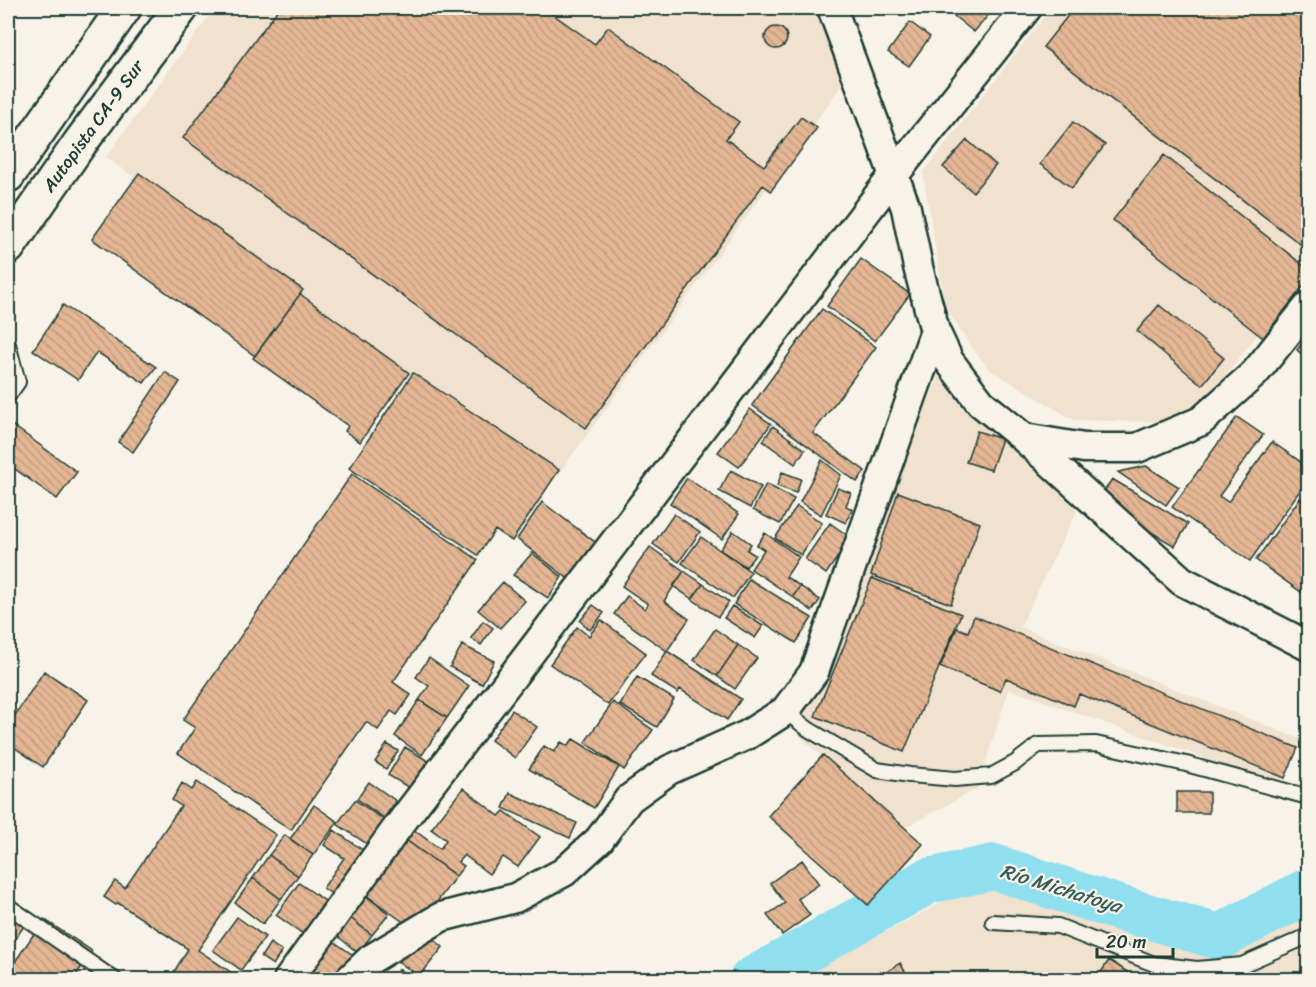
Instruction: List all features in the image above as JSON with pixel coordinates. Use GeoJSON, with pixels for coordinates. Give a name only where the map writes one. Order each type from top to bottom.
{"type":"FeatureCollection","features":[{"type":"Feature","properties":{"kind":"highway"},"geometry":{"type":"LineString","coordinates":[[8,176],[124,8]]}},
{"type":"Feature","properties":{"kind":"highway","name":"Autopista CA-9 Sur"},"geometry":{"type":"LineString","coordinates":[[8,247],[80,143],[181,8]]}},
{"type":"Feature","properties":{"kind":"street"},"geometry":{"type":"LineString","coordinates":[[832,8],[906,208],[918,267],[935,331],[950,361],[981,403],[1024,438],[1182,581],[1308,646]]}},
{"type":"Feature","properties":{"kind":"street"},"geometry":{"type":"LineString","coordinates":[[288,980],[397,828],[894,175],[1027,8]]}},
{"type":"Feature","properties":{"kind":"street"},"geometry":{"type":"LineString","coordinates":[[1024,438],[1084,448],[1137,448],[1201,421],[1255,373],[1308,307]]}},
{"type":"Feature","properties":{"kind":"street"},"geometry":{"type":"LineString","coordinates":[[349,980],[371,959],[441,917],[515,898],[564,872],[599,840],[629,799],[669,770],[747,735],[785,711],[814,672],[935,331]]}},
{"type":"Feature","properties":{"kind":"lane"},"geometry":{"type":"LineString","coordinates":[[8,344],[18,382],[8,396]]}},
{"type":"Feature","properties":{"kind":"lane"},"geometry":{"type":"LineString","coordinates":[[785,711],[808,729],[877,770],[899,774],[955,779],[991,776],[1015,763],[1038,745],[1095,744],[1186,764],[1308,797]]}},
{"type":"Feature","properties":{"kind":"lane"},"geometry":{"type":"LineString","coordinates":[[8,906],[115,980]]}},
{"type":"Feature","properties":{"kind":"lane"},"geometry":{"type":"LineString","coordinates":[[993,921],[1058,926],[1154,964],[1197,969],[1242,965],[1308,936]]}},
{"type":"Feature","properties":{"kind":"shaded area"},"geometry":{"type":"Polygon","coordinates":[[[215,8],[815,8],[851,68],[837,92],[554,480],[106,157],[215,8]]]}},
{"type":"Feature","properties":{"kind":"shaded area"},"geometry":{"type":"Polygon","coordinates":[[[1051,8],[1308,8],[1308,271],[1205,401],[1157,422],[1074,420],[989,369],[967,341],[945,306],[923,173],[1051,8]]]}},
{"type":"Feature","properties":{"kind":"shaded area"},"geometry":{"type":"Polygon","coordinates":[[[942,367],[974,406],[1077,510],[1020,627],[1302,740],[1281,785],[1009,689],[977,789],[898,831],[797,733],[942,367]]]}},
{"type":"Feature","properties":{"kind":"shaded area"},"geometry":{"type":"Polygon","coordinates":[[[966,890],[1035,891],[1183,944],[1276,933],[1308,910],[1308,979],[794,980],[966,890]]]}},
{"type":"Feature","properties":{"kind":"building"},"geometry":{"type":"Polygon","coordinates":[[[279,8],[544,8],[595,44],[608,27],[739,122],[726,139],[764,166],[801,117],[817,128],[771,191],[763,185],[586,428],[183,138],[279,8]]]}},
{"type":"Feature","properties":{"kind":"building"},"geometry":{"type":"Polygon","coordinates":[[[944,8],[983,8],[990,13],[974,32],[944,8]]]}},
{"type":"Feature","properties":{"kind":"building"},"geometry":{"type":"Polygon","coordinates":[[[1074,8],[1308,8],[1308,250],[1043,47],[1074,8]]]}},
{"type":"Feature","properties":{"kind":"building"},"geometry":{"type":"Polygon","coordinates":[[[910,22],[930,37],[909,66],[888,52],[910,22]]]}},
{"type":"Feature","properties":{"kind":"building"},"geometry":{"type":"Polygon","coordinates":[[[776,27],[784,30],[787,38],[784,46],[776,49],[768,46],[765,38],[768,30],[776,27]]]}},
{"type":"Feature","properties":{"kind":"building"},"geometry":{"type":"Polygon","coordinates":[[[1073,122],[1105,145],[1072,188],[1040,164],[1073,122]]]}},
{"type":"Feature","properties":{"kind":"building"},"geometry":{"type":"Polygon","coordinates":[[[967,140],[996,165],[973,192],[943,167],[967,140]]]}},
{"type":"Feature","properties":{"kind":"building"},"geometry":{"type":"Polygon","coordinates":[[[1164,155],[1308,269],[1308,280],[1263,338],[1113,220],[1164,155]]]}},
{"type":"Feature","properties":{"kind":"building"},"geometry":{"type":"Polygon","coordinates":[[[139,173],[303,290],[255,356],[92,239],[139,173]]]}},
{"type":"Feature","properties":{"kind":"building"},"geometry":{"type":"Polygon","coordinates":[[[861,259],[910,294],[875,341],[827,306],[861,259]]]}},
{"type":"Feature","properties":{"kind":"building"},"geometry":{"type":"Polygon","coordinates":[[[300,294],[409,373],[360,442],[345,431],[348,426],[253,358],[300,294]]]}},
{"type":"Feature","properties":{"kind":"building"},"geometry":{"type":"Polygon","coordinates":[[[63,305],[156,367],[144,383],[97,352],[78,380],[33,350],[63,305]]]}},
{"type":"Feature","properties":{"kind":"building"},"geometry":{"type":"Polygon","coordinates":[[[1159,305],[1224,358],[1202,385],[1137,331],[1159,305]]]}},
{"type":"Feature","properties":{"kind":"building"},"geometry":{"type":"Polygon","coordinates":[[[822,309],[876,347],[813,433],[865,471],[857,482],[752,405],[822,309]]]}},
{"type":"Feature","properties":{"kind":"building"},"geometry":{"type":"Polygon","coordinates":[[[1308,335],[1308,359],[1297,350],[1308,335]]]}},
{"type":"Feature","properties":{"kind":"building"},"geometry":{"type":"Polygon","coordinates":[[[165,372],[180,382],[133,452],[118,442],[165,372]]]}},
{"type":"Feature","properties":{"kind":"building"},"geometry":{"type":"Polygon","coordinates":[[[413,373],[559,470],[512,541],[495,530],[478,555],[349,468],[413,373]]]}},
{"type":"Feature","properties":{"kind":"building"},"geometry":{"type":"Polygon","coordinates":[[[750,409],[771,424],[739,467],[718,452],[750,409]]]}},
{"type":"Feature","properties":{"kind":"building"},"geometry":{"type":"Polygon","coordinates":[[[1237,417],[1263,435],[1219,496],[1228,502],[1272,442],[1308,467],[1308,479],[1250,561],[1172,507],[1237,417]]]}},
{"type":"Feature","properties":{"kind":"building"},"geometry":{"type":"Polygon","coordinates":[[[8,422],[77,472],[57,499],[8,464],[8,422]]]}},
{"type":"Feature","properties":{"kind":"building"},"geometry":{"type":"Polygon","coordinates":[[[773,426],[805,450],[795,464],[763,441],[773,426]]]}},
{"type":"Feature","properties":{"kind":"building"},"geometry":{"type":"Polygon","coordinates":[[[977,431],[1002,439],[991,470],[966,462],[977,431]]]}},
{"type":"Feature","properties":{"kind":"building"},"geometry":{"type":"Polygon","coordinates":[[[822,460],[841,475],[821,515],[800,502],[822,460]]]}},
{"type":"Feature","properties":{"kind":"building"},"geometry":{"type":"Polygon","coordinates":[[[1146,466],[1179,487],[1166,505],[1118,472],[1146,466]]]}},
{"type":"Feature","properties":{"kind":"building"},"geometry":{"type":"Polygon","coordinates":[[[731,470],[761,487],[750,508],[719,491],[731,470]]]}},
{"type":"Feature","properties":{"kind":"building"},"geometry":{"type":"Polygon","coordinates":[[[782,472],[801,479],[796,493],[777,486],[782,472]]]}},
{"type":"Feature","properties":{"kind":"building"},"geometry":{"type":"Polygon","coordinates":[[[352,474],[478,560],[393,682],[411,695],[397,715],[391,711],[378,730],[366,722],[291,830],[178,753],[195,728],[183,720],[352,474]]]}},
{"type":"Feature","properties":{"kind":"building"},"geometry":{"type":"Polygon","coordinates":[[[687,478],[739,514],[722,539],[670,503],[687,478]]]}},
{"type":"Feature","properties":{"kind":"building"},"geometry":{"type":"Polygon","coordinates":[[[1112,479],[1188,524],[1175,546],[1098,501],[1112,479]]]}},
{"type":"Feature","properties":{"kind":"building"},"geometry":{"type":"Polygon","coordinates":[[[766,484],[794,499],[780,524],[753,510],[766,484]]]}},
{"type":"Feature","properties":{"kind":"building"},"geometry":{"type":"Polygon","coordinates":[[[838,488],[851,493],[846,506],[852,509],[846,523],[826,514],[838,488]]]}},
{"type":"Feature","properties":{"kind":"building"},"geometry":{"type":"Polygon","coordinates":[[[898,492],[980,523],[951,604],[871,575],[898,492]]]}},
{"type":"Feature","properties":{"kind":"building"},"geometry":{"type":"Polygon","coordinates":[[[1300,498],[1308,504],[1308,597],[1256,560],[1300,498]]]}},
{"type":"Feature","properties":{"kind":"building"},"geometry":{"type":"Polygon","coordinates":[[[542,502],[599,545],[571,581],[517,539],[542,502]]]}},
{"type":"Feature","properties":{"kind":"building"},"geometry":{"type":"Polygon","coordinates":[[[797,506],[822,523],[801,555],[775,538],[797,506]]]}},
{"type":"Feature","properties":{"kind":"building"},"geometry":{"type":"Polygon","coordinates":[[[674,514],[700,532],[679,562],[653,544],[674,514]]]}},
{"type":"Feature","properties":{"kind":"building"},"geometry":{"type":"Polygon","coordinates":[[[830,523],[851,538],[826,574],[805,559],[830,523]]]}},
{"type":"Feature","properties":{"kind":"building"},"geometry":{"type":"Polygon","coordinates":[[[733,531],[751,544],[747,550],[755,555],[746,567],[720,550],[733,531]]]}},
{"type":"Feature","properties":{"kind":"building"},"geometry":{"type":"Polygon","coordinates":[[[765,533],[799,557],[786,577],[800,586],[793,597],[751,569],[764,550],[757,545],[765,533]]]}},
{"type":"Feature","properties":{"kind":"building"},"geometry":{"type":"Polygon","coordinates":[[[701,537],[751,572],[733,598],[682,563],[701,537]]]}},
{"type":"Feature","properties":{"kind":"building"},"geometry":{"type":"Polygon","coordinates":[[[650,547],[684,571],[664,601],[689,619],[667,651],[614,614],[627,596],[645,609],[648,604],[622,586],[650,547]]]}},
{"type":"Feature","properties":{"kind":"building"},"geometry":{"type":"Polygon","coordinates":[[[532,553],[562,577],[548,598],[513,575],[532,553]]]}},
{"type":"Feature","properties":{"kind":"building"},"geometry":{"type":"Polygon","coordinates":[[[684,571],[703,584],[692,599],[673,586],[684,571]]]}},
{"type":"Feature","properties":{"kind":"building"},"geometry":{"type":"Polygon","coordinates":[[[872,578],[961,614],[904,752],[815,716],[872,578]]]}},
{"type":"Feature","properties":{"kind":"building"},"geometry":{"type":"Polygon","coordinates":[[[749,579],[812,618],[796,643],[734,604],[749,579]]]}},
{"type":"Feature","properties":{"kind":"building"},"geometry":{"type":"Polygon","coordinates":[[[503,582],[525,601],[500,628],[478,610],[503,582]]]}},
{"type":"Feature","properties":{"kind":"building"},"geometry":{"type":"Polygon","coordinates":[[[703,584],[729,602],[718,617],[692,599],[703,584]]]}},
{"type":"Feature","properties":{"kind":"building"},"geometry":{"type":"Polygon","coordinates":[[[800,586],[820,600],[812,611],[793,597],[800,586]]]}},
{"type":"Feature","properties":{"kind":"building"},"geometry":{"type":"Polygon","coordinates":[[[593,605],[604,613],[590,630],[580,621],[593,605]]]}},
{"type":"Feature","properties":{"kind":"building"},"geometry":{"type":"Polygon","coordinates":[[[732,606],[763,626],[755,638],[724,618],[732,606]]]}},
{"type":"Feature","properties":{"kind":"building"},"geometry":{"type":"Polygon","coordinates":[[[974,616],[1298,748],[1285,778],[1079,694],[1074,706],[1006,678],[1000,691],[940,667],[957,628],[968,632],[974,616]]]}},
{"type":"Feature","properties":{"kind":"building"},"geometry":{"type":"Polygon","coordinates":[[[601,620],[646,653],[608,705],[550,664],[577,627],[589,636],[601,620]]]}},
{"type":"Feature","properties":{"kind":"building"},"geometry":{"type":"Polygon","coordinates":[[[483,621],[493,628],[481,645],[471,638],[483,621]]]}},
{"type":"Feature","properties":{"kind":"building"},"geometry":{"type":"Polygon","coordinates":[[[715,629],[738,645],[717,676],[694,660],[715,629]]]}},
{"type":"Feature","properties":{"kind":"building"},"geometry":{"type":"Polygon","coordinates":[[[462,645],[494,661],[482,684],[450,667],[462,645]]]}},
{"type":"Feature","properties":{"kind":"building"},"geometry":{"type":"Polygon","coordinates":[[[738,645],[757,658],[735,689],[717,676],[738,645]]]}},
{"type":"Feature","properties":{"kind":"building"},"geometry":{"type":"Polygon","coordinates":[[[667,651],[741,699],[727,720],[680,689],[678,693],[651,676],[667,651]]]}},
{"type":"Feature","properties":{"kind":"building"},"geometry":{"type":"Polygon","coordinates":[[[429,658],[469,686],[447,718],[419,700],[429,686],[416,677],[429,658]]]}},
{"type":"Feature","properties":{"kind":"building"},"geometry":{"type":"Polygon","coordinates":[[[44,671],[88,700],[43,767],[8,743],[8,726],[44,671]]]}},
{"type":"Feature","properties":{"kind":"building"},"geometry":{"type":"Polygon","coordinates":[[[637,677],[674,699],[657,727],[620,705],[637,677]]]}},
{"type":"Feature","properties":{"kind":"building"},"geometry":{"type":"Polygon","coordinates":[[[419,700],[447,718],[422,755],[395,736],[419,700]]]}},
{"type":"Feature","properties":{"kind":"building"},"geometry":{"type":"Polygon","coordinates":[[[613,702],[653,730],[624,770],[585,742],[613,702]]]}},
{"type":"Feature","properties":{"kind":"building"},"geometry":{"type":"Polygon","coordinates":[[[512,710],[537,727],[515,758],[491,740],[512,710]]]}},
{"type":"Feature","properties":{"kind":"building"},"geometry":{"type":"Polygon","coordinates":[[[573,739],[619,767],[594,808],[529,769],[544,746],[554,752],[561,742],[568,746],[573,739]]]}},
{"type":"Feature","properties":{"kind":"building"},"geometry":{"type":"Polygon","coordinates":[[[387,744],[398,751],[386,769],[375,762],[387,744]]]}},
{"type":"Feature","properties":{"kind":"building"},"geometry":{"type":"Polygon","coordinates":[[[405,747],[428,761],[411,789],[388,775],[405,747]]]}},
{"type":"Feature","properties":{"kind":"building"},"geometry":{"type":"Polygon","coordinates":[[[823,755],[923,844],[868,905],[768,816],[823,755]]]}},
{"type":"Feature","properties":{"kind":"building"},"geometry":{"type":"Polygon","coordinates":[[[197,782],[276,835],[198,950],[232,973],[227,980],[207,980],[197,973],[194,980],[169,980],[188,949],[118,903],[116,905],[104,897],[115,881],[125,888],[181,806],[172,800],[182,783],[192,790],[197,782]]]}},
{"type":"Feature","properties":{"kind":"building"},"geometry":{"type":"Polygon","coordinates":[[[369,782],[396,801],[384,818],[357,799],[369,782]]]}},
{"type":"Feature","properties":{"kind":"building"},"geometry":{"type":"Polygon","coordinates":[[[463,788],[499,816],[504,811],[540,837],[518,867],[503,857],[489,874],[464,855],[458,862],[464,866],[456,876],[406,840],[414,830],[440,849],[446,840],[431,829],[463,788]]]}},
{"type":"Feature","properties":{"kind":"building"},"geometry":{"type":"Polygon","coordinates":[[[1177,792],[1209,792],[1209,813],[1177,813],[1177,792]]]}},
{"type":"Feature","properties":{"kind":"building"},"geometry":{"type":"Polygon","coordinates":[[[510,793],[577,823],[570,838],[503,808],[510,793]]]}},
{"type":"Feature","properties":{"kind":"building"},"geometry":{"type":"Polygon","coordinates":[[[355,800],[390,824],[373,848],[337,824],[355,800]]]}},
{"type":"Feature","properties":{"kind":"building"},"geometry":{"type":"Polygon","coordinates":[[[314,805],[338,822],[313,855],[290,839],[314,805]]]}},
{"type":"Feature","properties":{"kind":"building"},"geometry":{"type":"Polygon","coordinates":[[[334,830],[371,856],[341,900],[323,888],[344,858],[324,845],[334,830]]]}},
{"type":"Feature","properties":{"kind":"building"},"geometry":{"type":"Polygon","coordinates":[[[285,835],[313,855],[298,876],[269,855],[285,835]]]}},
{"type":"Feature","properties":{"kind":"building"},"geometry":{"type":"Polygon","coordinates":[[[406,840],[456,876],[416,931],[366,895],[406,840]]]}},
{"type":"Feature","properties":{"kind":"building"},"geometry":{"type":"Polygon","coordinates":[[[269,855],[298,876],[281,899],[253,878],[269,855]]]}},
{"type":"Feature","properties":{"kind":"building"},"geometry":{"type":"Polygon","coordinates":[[[802,860],[819,884],[798,899],[810,915],[782,935],[767,915],[785,903],[770,883],[802,860]]]}},
{"type":"Feature","properties":{"kind":"building"},"geometry":{"type":"Polygon","coordinates":[[[253,878],[281,899],[263,924],[235,903],[253,878]]]}},
{"type":"Feature","properties":{"kind":"building"},"geometry":{"type":"Polygon","coordinates":[[[299,883],[325,901],[303,934],[276,915],[299,883]]]}},
{"type":"Feature","properties":{"kind":"building"},"geometry":{"type":"Polygon","coordinates":[[[365,895],[389,914],[372,935],[348,916],[365,895]]]}},
{"type":"Feature","properties":{"kind":"building"},"geometry":{"type":"Polygon","coordinates":[[[16,907],[30,917],[8,950],[8,919],[16,907]]]}},
{"type":"Feature","properties":{"kind":"building"},"geometry":{"type":"Polygon","coordinates":[[[348,916],[372,935],[358,953],[334,933],[348,916]]]}},
{"type":"Feature","properties":{"kind":"building"},"geometry":{"type":"Polygon","coordinates":[[[237,917],[265,937],[241,970],[213,950],[237,917]]]}},
{"type":"Feature","properties":{"kind":"building"},"geometry":{"type":"Polygon","coordinates":[[[44,919],[92,951],[73,980],[8,980],[8,972],[44,919]]]}},
{"type":"Feature","properties":{"kind":"building"},"geometry":{"type":"Polygon","coordinates":[[[427,934],[443,947],[419,977],[390,955],[427,934]]]}},
{"type":"Feature","properties":{"kind":"building"},"geometry":{"type":"Polygon","coordinates":[[[330,939],[353,955],[335,980],[300,980],[330,939]]]}},
{"type":"Feature","properties":{"kind":"building"},"geometry":{"type":"Polygon","coordinates":[[[270,943],[282,951],[273,965],[261,957],[270,943]]]}},
{"type":"Feature","properties":{"kind":"building"},"geometry":{"type":"Polygon","coordinates":[[[1109,960],[1138,979],[1141,974],[1149,980],[1096,980],[1109,960]]]}},
{"type":"Feature","properties":{"kind":"building"},"geometry":{"type":"Polygon","coordinates":[[[900,963],[910,980],[875,980],[900,963]]]}},
{"type":"Feature","properties":{"kind":"building"},"geometry":{"type":"Polygon","coordinates":[[[399,969],[414,980],[391,980],[399,969]]]}},
{"type":"Feature","properties":{"kind":"waterway","name":"Río Michatoya"},"geometry":{"type":"LineString","coordinates":[[752,980],[928,881],[994,867],[1119,908],[1219,937],[1308,891]]}}]}
